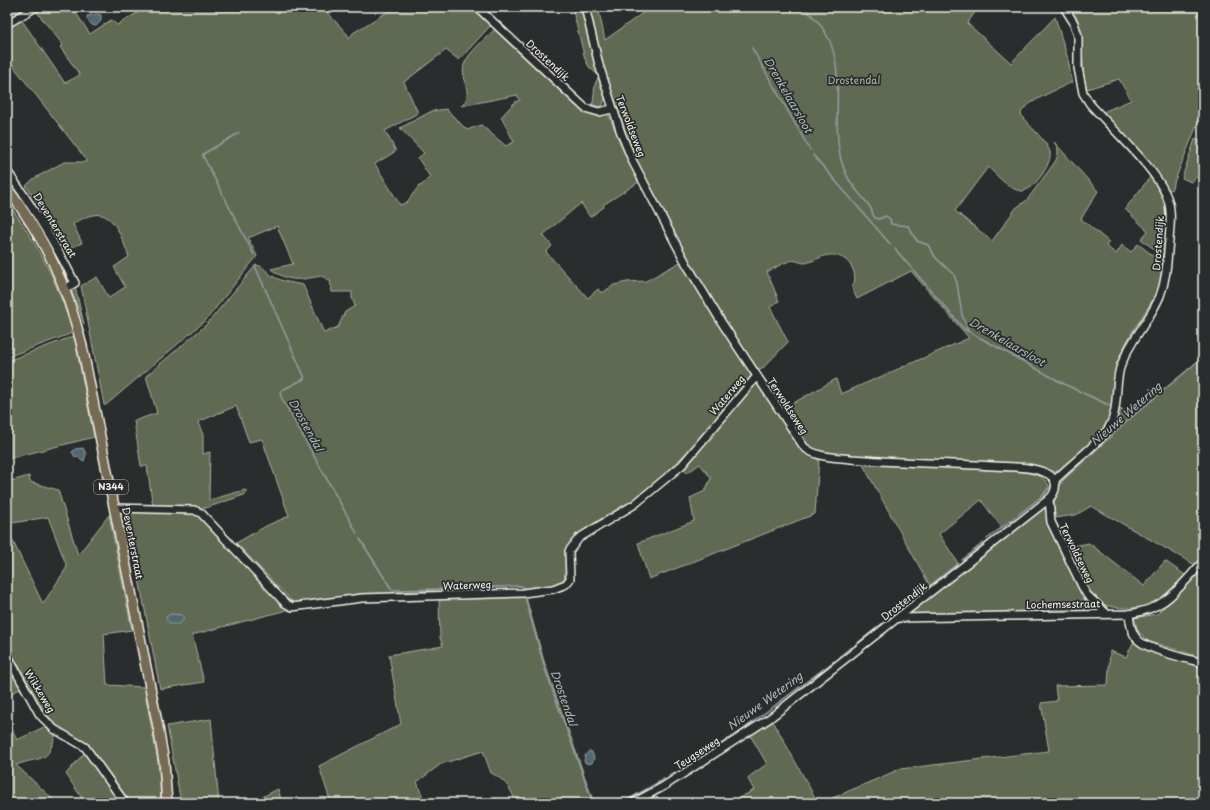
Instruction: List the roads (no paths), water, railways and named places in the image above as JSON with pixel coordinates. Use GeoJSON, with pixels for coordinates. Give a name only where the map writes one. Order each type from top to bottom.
{"type":"FeatureCollection","features":[{"type":"Feature","properties":{"kind":"main road","name":"Deventerstraat"},"geometry":{"type":"LineString","coordinates":[[7,188],[37,231],[66,288],[82,346],[158,727],[164,762],[167,803]]}},
{"type":"Feature","properties":{"kind":"street"},"geometry":{"type":"LineString","coordinates":[[7,24],[36,7]]}},
{"type":"Feature","properties":{"kind":"street","name":"Drostendijk"},"geometry":{"type":"LineString","coordinates":[[477,7],[585,108],[598,112],[612,109]]}},
{"type":"Feature","properties":{"kind":"street","name":"Terwoldseweg"},"geometry":{"type":"LineString","coordinates":[[585,7],[599,65],[612,109],[633,162],[687,265],[722,324],[800,443],[812,454],[894,462],[961,464],[1029,469],[1045,472],[1055,483]]}},
{"type":"Feature","properties":{"kind":"street","name":"Drostendijk"},"geometry":{"type":"LineString","coordinates":[[1055,483],[1106,432],[1112,421],[1115,410],[1118,376],[1123,360],[1135,336],[1154,308],[1163,286],[1170,222],[1169,201],[1161,184],[1090,104],[1084,93],[1078,68],[1078,36],[1074,23],[1064,7]]}},
{"type":"Feature","properties":{"kind":"street","name":"Deventerstraat"},"geometry":{"type":"LineString","coordinates":[[7,171],[48,231],[66,265],[75,283],[66,288]]}},
{"type":"Feature","properties":{"kind":"street","name":"Waterweg"},"geometry":{"type":"LineString","coordinates":[[115,508],[194,510],[201,513],[286,604],[292,607],[362,598],[523,593],[553,589],[566,584],[570,579],[569,551],[573,544],[579,538],[635,504],[682,465],[757,376]]}},
{"type":"Feature","properties":{"kind":"street"},"geometry":{"type":"LineString","coordinates":[[1049,499],[1054,493],[1055,483]]}},
{"type":"Feature","properties":{"kind":"street","name":"Drostendijk"},"geometry":{"type":"LineString","coordinates":[[770,718],[1049,499]]}},
{"type":"Feature","properties":{"kind":"street","name":"Terwoldseweg"},"geometry":{"type":"LineString","coordinates":[[1049,499],[1051,522],[1082,586],[1087,595],[1106,613]]}},
{"type":"Feature","properties":{"kind":"street","name":"Lochemsestraat"},"geometry":{"type":"LineString","coordinates":[[899,618],[1106,613],[1129,614],[1146,611],[1158,606],[1203,562]]}},
{"type":"Feature","properties":{"kind":"street"},"geometry":{"type":"LineString","coordinates":[[1129,614],[1131,627],[1139,641],[1164,652],[1203,664]]}},
{"type":"Feature","properties":{"kind":"street","name":"Wikkeweg"},"geometry":{"type":"LineString","coordinates":[[7,655],[40,715],[54,729],[84,747],[125,803]]}},
{"type":"Feature","properties":{"kind":"street","name":"Teugseweg"},"geometry":{"type":"LineString","coordinates":[[633,803],[664,786],[770,718]]}},
{"type":"Feature","properties":{"kind":"water"},"geometry":{"type":"Polygon","coordinates":[[[98,14],[101,15],[101,21],[96,26],[92,25],[87,19],[87,16],[98,14]]]}},
{"type":"Feature","properties":{"kind":"water"},"geometry":{"type":"Polygon","coordinates":[[[83,448],[86,454],[84,461],[82,461],[77,456],[75,457],[72,452],[75,449],[83,448]]]}},
{"type":"Feature","properties":{"kind":"water"},"geometry":{"type":"Polygon","coordinates":[[[171,614],[182,615],[184,619],[177,624],[171,624],[166,617],[171,614]]]}},
{"type":"Feature","properties":{"kind":"water"},"geometry":{"type":"Polygon","coordinates":[[[589,751],[592,752],[594,758],[592,763],[587,764],[584,761],[585,756],[589,751]]]}},
{"type":"Feature","properties":{"kind":"waterway"},"geometry":{"type":"LineString","coordinates":[[802,7],[819,23],[829,40],[835,59],[837,78],[838,139],[841,160],[848,177],[855,189],[871,208],[875,218],[879,219],[886,216],[890,219],[891,224],[908,226],[917,241],[928,245],[936,258],[954,275],[957,283],[962,315],[968,331]]}},
{"type":"Feature","properties":{"kind":"waterway","name":"Drenkelaarsloot"},"geometry":{"type":"LineString","coordinates":[[752,48],[810,150]]}},
{"type":"Feature","properties":{"kind":"waterway","name":"Drostendal"},"geometry":{"type":"LineString","coordinates":[[239,133],[203,154],[203,156],[254,255]]}},
{"type":"Feature","properties":{"kind":"waterway","name":"Drenkelaarsloot"},"geometry":{"type":"LineString","coordinates":[[813,155],[891,245]]}},
{"type":"Feature","properties":{"kind":"waterway","name":"Drenkelaarsloot"},"geometry":{"type":"LineString","coordinates":[[895,249],[964,329],[1066,385],[1113,407]]}},
{"type":"Feature","properties":{"kind":"waterway","name":"Drostendal"},"geometry":{"type":"LineString","coordinates":[[255,266],[304,376],[304,379],[282,390],[280,393],[281,397],[357,533]]}},
{"type":"Feature","properties":{"kind":"waterway","name":"Nieuwe Wetering"},"geometry":{"type":"LineString","coordinates":[[1060,483],[1133,416],[1203,357]]}},
{"type":"Feature","properties":{"kind":"waterway","name":"Drenkelaarsloot"},"geometry":{"type":"LineString","coordinates":[[1121,410],[1133,416]]}},
{"type":"Feature","properties":{"kind":"waterway","name":"Nieuwe Wetering"},"geometry":{"type":"LineString","coordinates":[[987,539],[1044,495],[1051,486]]}},
{"type":"Feature","properties":{"kind":"waterway","name":"Drostendal"},"geometry":{"type":"LineString","coordinates":[[360,539],[392,590],[441,589]]}},
{"type":"Feature","properties":{"kind":"waterway","name":"Nieuwe Wetering"},"geometry":{"type":"LineString","coordinates":[[962,560],[983,543]]}},
{"type":"Feature","properties":{"kind":"waterway","name":"Nieuwe Wetering"},"geometry":{"type":"LineString","coordinates":[[855,645],[957,564]]}},
{"type":"Feature","properties":{"kind":"waterway","name":"Drostendal"},"geometry":{"type":"LineString","coordinates":[[449,589],[521,586],[525,589]]}},
{"type":"Feature","properties":{"kind":"waterway","name":"Drostendal"},"geometry":{"type":"LineString","coordinates":[[525,597],[546,672],[593,803]]}},
{"type":"Feature","properties":{"kind":"waterway","name":"Nieuwe Wetering"},"geometry":{"type":"LineString","coordinates":[[840,656],[851,647]]}},
{"type":"Feature","properties":{"kind":"waterway","name":"Nieuwe Wetering"},"geometry":{"type":"LineString","coordinates":[[705,754],[737,734],[834,661]]}},
{"type":"Feature","properties":{"kind":"waterway","name":"Nieuwe Wetering"},"geometry":{"type":"LineString","coordinates":[[680,770],[699,758]]}},
{"type":"Feature","properties":{"kind":"waterway","name":"Nieuwe Wetering"},"geometry":{"type":"LineString","coordinates":[[669,776],[675,772]]}},
{"type":"Feature","properties":{"kind":"waterway","name":"Nieuwe Wetering"},"geometry":{"type":"LineString","coordinates":[[622,803],[664,779]]}}]}
